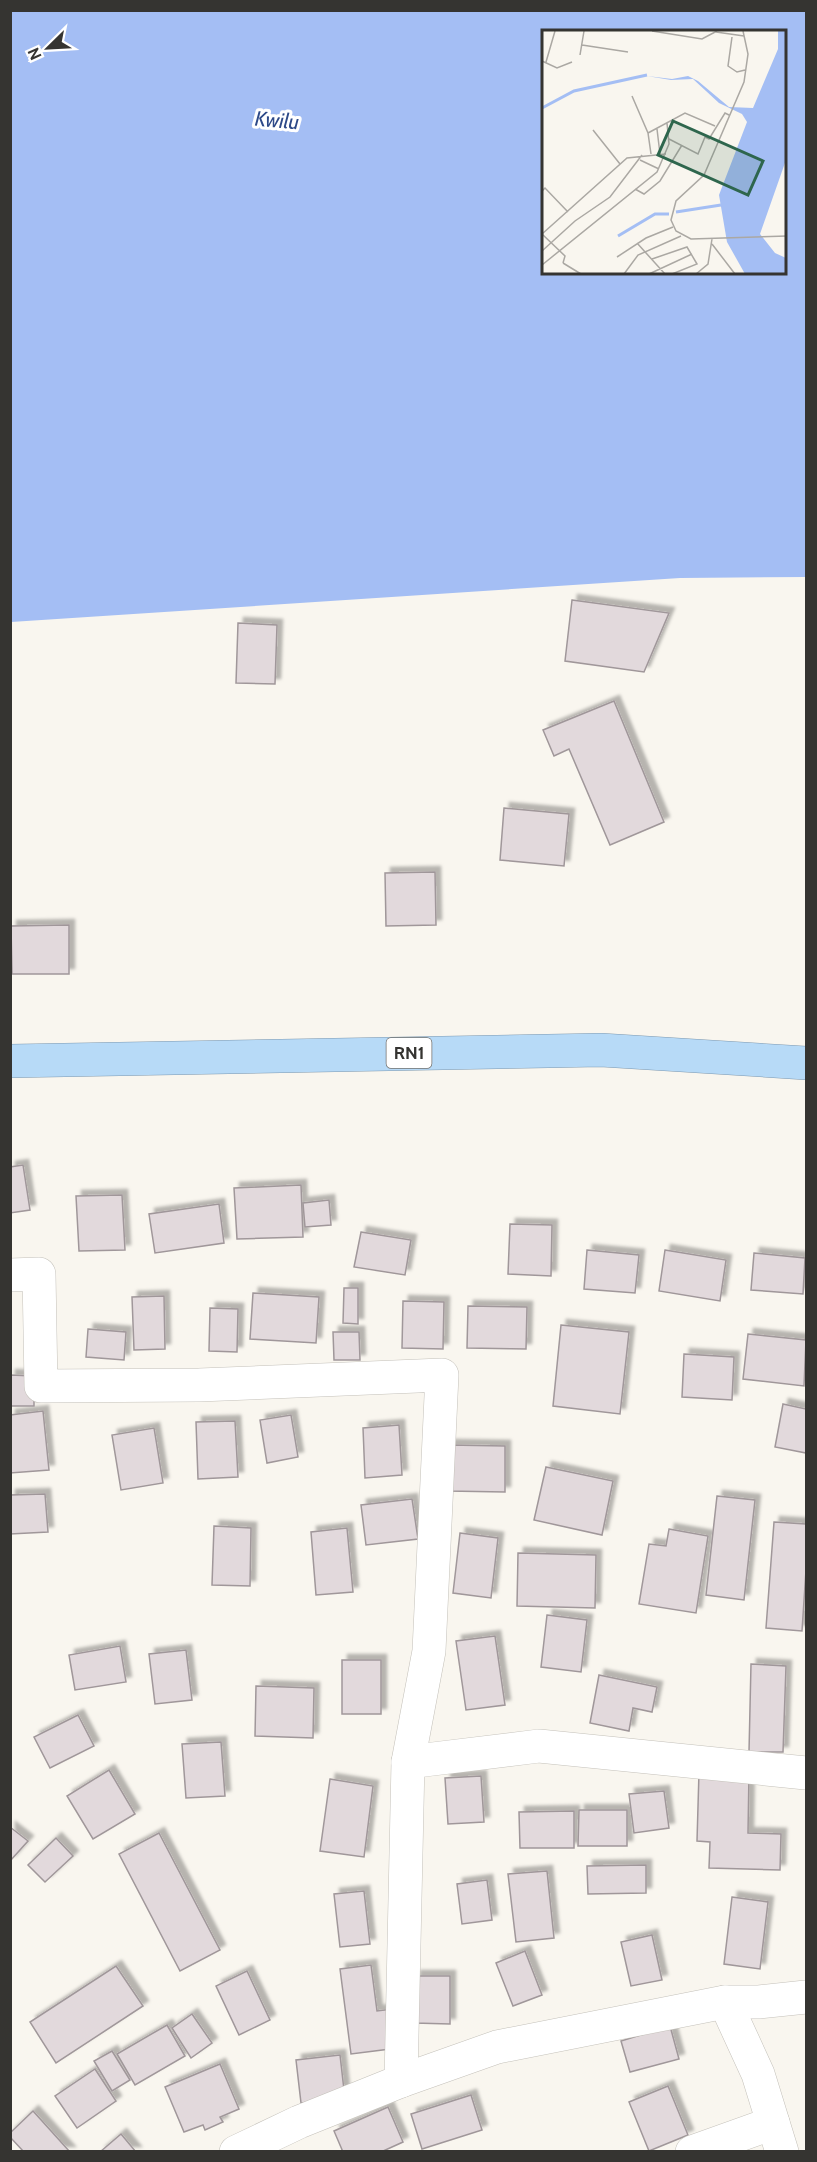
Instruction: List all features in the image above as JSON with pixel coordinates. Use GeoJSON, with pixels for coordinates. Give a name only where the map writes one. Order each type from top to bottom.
{"type":"FeatureCollection","features":[{"type":"Feature","properties":{"kind":"highway","name":"RN1"},"geometry":{"type":"LineString","coordinates":[[10,1061],[602,1050],[807,1063]]}},
{"type":"Feature","properties":{"kind":"street"},"geometry":{"type":"LineString","coordinates":[[10,1275],[39,1275],[41,1386],[199,1385],[442,1375],[429,1651],[408,1762],[401,2081]]}},
{"type":"Feature","properties":{"kind":"street"},"geometry":{"type":"LineString","coordinates":[[408,1762],[539,1746],[807,1773]]}},
{"type":"Feature","properties":{"kind":"street"},"geometry":{"type":"LineString","coordinates":[[236,2151],[299,2122],[401,2081],[497,2047],[725,2002],[759,2002],[807,1997]]}},
{"type":"Feature","properties":{"kind":"street"},"geometry":{"type":"LineString","coordinates":[[692,2151],[777,2137],[758,2074],[725,2002]]}},
{"type":"Feature","properties":{"kind":"water","name":"Kwilu"},"geometry":{"type":"Polygon","coordinates":[[[11,10],[806,11],[806,577],[680,578],[11,622],[11,10]]]}},
{"type":"Feature","properties":{"kind":"building"},"geometry":{"type":"Polygon","coordinates":[[[572,600],[669,613],[644,672],[565,661],[572,600]]]}},
{"type":"Feature","properties":{"kind":"building"},"geometry":{"type":"Polygon","coordinates":[[[238,623],[277,625],[275,684],[236,683],[238,623]]]}},
{"type":"Feature","properties":{"kind":"building"},"geometry":{"type":"Polygon","coordinates":[[[614,701],[664,822],[610,845],[569,749],[554,756],[543,730],[614,701]]]}},
{"type":"Feature","properties":{"kind":"building"},"geometry":{"type":"Polygon","coordinates":[[[504,808],[569,814],[564,866],[500,860],[504,808]]]}},
{"type":"Feature","properties":{"kind":"building"},"geometry":{"type":"Polygon","coordinates":[[[435,872],[436,925],[386,926],[385,873],[435,872]]]}},
{"type":"Feature","properties":{"kind":"building"},"geometry":{"type":"Polygon","coordinates":[[[69,925],[69,974],[12,974],[11,926],[69,925]]]}},
{"type":"Feature","properties":{"kind":"building"},"geometry":{"type":"Polygon","coordinates":[[[23,1165],[30,1210],[10,1213],[10,1167],[23,1165]]]}},
{"type":"Feature","properties":{"kind":"building"},"geometry":{"type":"Polygon","coordinates":[[[301,1185],[303,1237],[237,1239],[234,1188],[301,1185]]]}},
{"type":"Feature","properties":{"kind":"building"},"geometry":{"type":"Polygon","coordinates":[[[122,1195],[125,1250],[79,1251],[76,1196],[122,1195]]]}},
{"type":"Feature","properties":{"kind":"building"},"geometry":{"type":"Polygon","coordinates":[[[329,1200],[331,1225],[305,1227],[303,1203],[329,1200]]]}},
{"type":"Feature","properties":{"kind":"building"},"geometry":{"type":"Polygon","coordinates":[[[219,1204],[224,1243],[155,1253],[149,1214],[219,1204]]]}},
{"type":"Feature","properties":{"kind":"building"},"geometry":{"type":"Polygon","coordinates":[[[510,1224],[552,1225],[551,1276],[508,1274],[510,1224]]]}},
{"type":"Feature","properties":{"kind":"building"},"geometry":{"type":"Polygon","coordinates":[[[361,1232],[411,1240],[405,1275],[354,1267],[361,1232]]]}},
{"type":"Feature","properties":{"kind":"building"},"geometry":{"type":"Polygon","coordinates":[[[587,1250],[639,1255],[635,1293],[584,1289],[587,1250]]]}},
{"type":"Feature","properties":{"kind":"building"},"geometry":{"type":"Polygon","coordinates":[[[665,1250],[726,1260],[720,1301],[659,1291],[665,1250]]]}},
{"type":"Feature","properties":{"kind":"building"},"geometry":{"type":"Polygon","coordinates":[[[754,1253],[805,1258],[803,1294],[751,1290],[754,1253]]]}},
{"type":"Feature","properties":{"kind":"building"},"geometry":{"type":"Polygon","coordinates":[[[344,1288],[358,1288],[358,1324],[343,1323],[344,1288]]]}},
{"type":"Feature","properties":{"kind":"building"},"geometry":{"type":"Polygon","coordinates":[[[253,1293],[319,1297],[316,1343],[250,1339],[253,1293]]]}},
{"type":"Feature","properties":{"kind":"building"},"geometry":{"type":"Polygon","coordinates":[[[164,1296],[165,1349],[134,1350],[132,1297],[164,1296]]]}},
{"type":"Feature","properties":{"kind":"building"},"geometry":{"type":"Polygon","coordinates":[[[403,1301],[444,1302],[443,1349],[402,1348],[403,1301]]]}},
{"type":"Feature","properties":{"kind":"building"},"geometry":{"type":"Polygon","coordinates":[[[468,1306],[527,1307],[526,1349],[467,1348],[468,1306]]]}},
{"type":"Feature","properties":{"kind":"building"},"geometry":{"type":"Polygon","coordinates":[[[210,1308],[238,1309],[237,1352],[209,1351],[210,1308]]]}},
{"type":"Feature","properties":{"kind":"building"},"geometry":{"type":"Polygon","coordinates":[[[561,1325],[629,1332],[620,1414],[553,1406],[561,1325]]]}},
{"type":"Feature","properties":{"kind":"building"},"geometry":{"type":"Polygon","coordinates":[[[88,1329],[126,1332],[124,1360],[86,1357],[88,1329]]]}},
{"type":"Feature","properties":{"kind":"building"},"geometry":{"type":"Polygon","coordinates":[[[333,1332],[359,1332],[360,1360],[334,1360],[333,1332]]]}},
{"type":"Feature","properties":{"kind":"building"},"geometry":{"type":"Polygon","coordinates":[[[748,1334],[806,1340],[804,1386],[743,1379],[748,1334]]]}},
{"type":"Feature","properties":{"kind":"building"},"geometry":{"type":"Polygon","coordinates":[[[684,1354],[734,1357],[732,1400],[682,1397],[684,1354]]]}},
{"type":"Feature","properties":{"kind":"building"},"geometry":{"type":"Polygon","coordinates":[[[10,1375],[34,1376],[34,1406],[10,1406],[10,1375]]]}},
{"type":"Feature","properties":{"kind":"building"},"geometry":{"type":"Polygon","coordinates":[[[783,1404],[806,1409],[806,1453],[775,1447],[783,1404]]]}},
{"type":"Feature","properties":{"kind":"building"},"geometry":{"type":"Polygon","coordinates":[[[43,1411],[49,1470],[10,1473],[10,1415],[43,1411]]]}},
{"type":"Feature","properties":{"kind":"building"},"geometry":{"type":"Polygon","coordinates":[[[291,1415],[298,1457],[267,1463],[260,1420],[291,1415]]]}},
{"type":"Feature","properties":{"kind":"building"},"geometry":{"type":"Polygon","coordinates":[[[235,1421],[238,1477],[198,1479],[196,1422],[235,1421]]]}},
{"type":"Feature","properties":{"kind":"building"},"geometry":{"type":"Polygon","coordinates":[[[399,1425],[402,1475],[365,1478],[363,1428],[399,1425]]]}},
{"type":"Feature","properties":{"kind":"building"},"geometry":{"type":"Polygon","coordinates":[[[154,1428],[163,1483],[121,1490],[112,1435],[154,1428]]]}},
{"type":"Feature","properties":{"kind":"building"},"geometry":{"type":"Polygon","coordinates":[[[448,1445],[505,1446],[505,1492],[447,1491],[448,1445]]]}},
{"type":"Feature","properties":{"kind":"building"},"geometry":{"type":"Polygon","coordinates":[[[546,1467],[613,1481],[602,1535],[534,1520],[546,1467]]]}},
{"type":"Feature","properties":{"kind":"building"},"geometry":{"type":"Polygon","coordinates":[[[45,1494],[48,1532],[10,1534],[10,1495],[45,1494]]]}},
{"type":"Feature","properties":{"kind":"building"},"geometry":{"type":"Polygon","coordinates":[[[717,1496],[755,1500],[744,1600],[706,1595],[717,1496]]]}},
{"type":"Feature","properties":{"kind":"building"},"geometry":{"type":"Polygon","coordinates":[[[412,1499],[418,1539],[366,1545],[361,1505],[412,1499]]]}},
{"type":"Feature","properties":{"kind":"building"},"geometry":{"type":"Polygon","coordinates":[[[774,1522],[806,1524],[802,1631],[766,1628],[774,1522]]]}},
{"type":"Feature","properties":{"kind":"building"},"geometry":{"type":"Polygon","coordinates":[[[214,1526],[251,1528],[250,1586],[212,1585],[214,1526]]]}},
{"type":"Feature","properties":{"kind":"building"},"geometry":{"type":"Polygon","coordinates":[[[347,1528],[353,1592],[316,1595],[311,1532],[347,1528]]]}},
{"type":"Feature","properties":{"kind":"building"},"geometry":{"type":"Polygon","coordinates":[[[669,1529],[708,1536],[696,1613],[639,1604],[649,1544],[666,1546],[669,1529]]]}},
{"type":"Feature","properties":{"kind":"building"},"geometry":{"type":"Polygon","coordinates":[[[460,1533],[498,1538],[491,1598],[453,1593],[460,1533]]]}},
{"type":"Feature","properties":{"kind":"building"},"geometry":{"type":"Polygon","coordinates":[[[518,1553],[596,1555],[595,1608],[517,1606],[518,1553]]]}},
{"type":"Feature","properties":{"kind":"building"},"geometry":{"type":"Polygon","coordinates":[[[547,1615],[587,1620],[581,1672],[541,1667],[547,1615]]]}},
{"type":"Feature","properties":{"kind":"building"},"geometry":{"type":"Polygon","coordinates":[[[495,1636],[505,1705],[466,1710],[456,1641],[495,1636]]]}},
{"type":"Feature","properties":{"kind":"building"},"geometry":{"type":"Polygon","coordinates":[[[120,1646],[126,1682],[75,1690],[69,1655],[120,1646]]]}},
{"type":"Feature","properties":{"kind":"building"},"geometry":{"type":"Polygon","coordinates":[[[186,1650],[192,1700],[155,1704],[149,1654],[186,1650]]]}},
{"type":"Feature","properties":{"kind":"building"},"geometry":{"type":"Polygon","coordinates":[[[342,1660],[381,1660],[381,1714],[342,1714],[342,1660]]]}},
{"type":"Feature","properties":{"kind":"building"},"geometry":{"type":"Polygon","coordinates":[[[751,1664],[786,1666],[783,1752],[749,1752],[751,1664]]]}},
{"type":"Feature","properties":{"kind":"building"},"geometry":{"type":"Polygon","coordinates":[[[599,1675],[657,1687],[652,1712],[633,1708],[629,1731],[590,1723],[599,1675]]]}},
{"type":"Feature","properties":{"kind":"building"},"geometry":{"type":"Polygon","coordinates":[[[256,1686],[314,1688],[313,1738],[255,1736],[256,1686]]]}},
{"type":"Feature","properties":{"kind":"building"},"geometry":{"type":"Polygon","coordinates":[[[78,1715],[94,1746],[50,1768],[34,1737],[78,1715]]]}},
{"type":"Feature","properties":{"kind":"building"},"geometry":{"type":"Polygon","coordinates":[[[221,1742],[225,1796],[186,1798],[182,1744],[221,1742]]]}},
{"type":"Feature","properties":{"kind":"building"},"geometry":{"type":"Polygon","coordinates":[[[109,1770],[135,1814],[93,1839],[67,1796],[109,1770]]]}},
{"type":"Feature","properties":{"kind":"building"},"geometry":{"type":"Polygon","coordinates":[[[699,1772],[749,1773],[748,1833],[781,1834],[780,1870],[709,1868],[710,1842],[697,1841],[699,1772]]]}},
{"type":"Feature","properties":{"kind":"building"},"geometry":{"type":"Polygon","coordinates":[[[481,1776],[484,1822],[448,1824],[445,1778],[481,1776]]]}},
{"type":"Feature","properties":{"kind":"building"},"geometry":{"type":"Polygon","coordinates":[[[330,1779],[373,1786],[364,1857],[320,1851],[330,1779]]]}},
{"type":"Feature","properties":{"kind":"building"},"geometry":{"type":"Polygon","coordinates":[[[664,1791],[669,1828],[634,1833],[629,1794],[664,1791]]]}},
{"type":"Feature","properties":{"kind":"building"},"geometry":{"type":"Polygon","coordinates":[[[579,1810],[627,1810],[627,1846],[578,1846],[579,1810]]]}},
{"type":"Feature","properties":{"kind":"building"},"geometry":{"type":"Polygon","coordinates":[[[574,1811],[574,1848],[520,1848],[519,1812],[574,1811]]]}},
{"type":"Feature","properties":{"kind":"building"},"geometry":{"type":"Polygon","coordinates":[[[10,1827],[28,1841],[10,1861],[10,1827]]]}},
{"type":"Feature","properties":{"kind":"building"},"geometry":{"type":"Polygon","coordinates":[[[159,1833],[220,1950],[180,1971],[119,1854],[159,1833]]]}},
{"type":"Feature","properties":{"kind":"building"},"geometry":{"type":"Polygon","coordinates":[[[56,1838],[73,1856],[45,1882],[28,1865],[56,1838]]]}},
{"type":"Feature","properties":{"kind":"building"},"geometry":{"type":"Polygon","coordinates":[[[646,1865],[646,1893],[588,1894],[587,1866],[646,1865]]]}},
{"type":"Feature","properties":{"kind":"building"},"geometry":{"type":"Polygon","coordinates":[[[547,1871],[554,1938],[516,1942],[508,1874],[547,1871]]]}},
{"type":"Feature","properties":{"kind":"building"},"geometry":{"type":"Polygon","coordinates":[[[487,1880],[492,1920],[462,1924],[457,1884],[487,1880]]]}},
{"type":"Feature","properties":{"kind":"building"},"geometry":{"type":"Polygon","coordinates":[[[364,1891],[370,1944],[340,1947],[334,1894],[364,1891]]]}},
{"type":"Feature","properties":{"kind":"building"},"geometry":{"type":"Polygon","coordinates":[[[732,1897],[768,1902],[760,1969],[724,1964],[732,1897]]]}},
{"type":"Feature","properties":{"kind":"building"},"geometry":{"type":"Polygon","coordinates":[[[652,1935],[662,1980],[631,1986],[621,1942],[652,1935]]]}},
{"type":"Feature","properties":{"kind":"building"},"geometry":{"type":"Polygon","coordinates":[[[525,1951],[542,1995],[513,2006],[496,1963],[525,1951]]]}},
{"type":"Feature","properties":{"kind":"building"},"geometry":{"type":"Polygon","coordinates":[[[371,1965],[377,2011],[393,2009],[398,2048],[351,2054],[340,1969],[371,1965]]]}},
{"type":"Feature","properties":{"kind":"building"},"geometry":{"type":"Polygon","coordinates":[[[116,1966],[143,2006],[56,2063],[30,2022],[116,1966]]]}},
{"type":"Feature","properties":{"kind":"building"},"geometry":{"type":"Polygon","coordinates":[[[247,1971],[270,2020],[239,2035],[216,1986],[247,1971]]]}},
{"type":"Feature","properties":{"kind":"building"},"geometry":{"type":"Polygon","coordinates":[[[415,1976],[450,1976],[450,2024],[414,2023],[415,1976]]]}},
{"type":"Feature","properties":{"kind":"building"},"geometry":{"type":"Polygon","coordinates":[[[192,2014],[212,2043],[191,2058],[172,2028],[192,2014]]]}},
{"type":"Feature","properties":{"kind":"building"},"geometry":{"type":"Polygon","coordinates":[[[167,2025],[185,2056],[135,2085],[117,2054],[167,2025]]]}},
{"type":"Feature","properties":{"kind":"building"},"geometry":{"type":"Polygon","coordinates":[[[670,2026],[679,2059],[630,2072],[621,2041],[670,2026]]]}},
{"type":"Feature","properties":{"kind":"building"},"geometry":{"type":"Polygon","coordinates":[[[112,2051],[130,2080],[112,2091],[94,2061],[112,2051]]]}},
{"type":"Feature","properties":{"kind":"building"},"geometry":{"type":"Polygon","coordinates":[[[340,2055],[345,2099],[301,2103],[296,2060],[340,2055]]]}},
{"type":"Feature","properties":{"kind":"building"},"geometry":{"type":"Polygon","coordinates":[[[220,2064],[239,2109],[220,2117],[223,2122],[205,2130],[203,2125],[184,2132],[165,2087],[220,2064]]]}},
{"type":"Feature","properties":{"kind":"building"},"geometry":{"type":"Polygon","coordinates":[[[95,2069],[116,2101],[77,2128],[55,2096],[95,2069]]]}},
{"type":"Feature","properties":{"kind":"building"},"geometry":{"type":"Polygon","coordinates":[[[668,2086],[688,2135],[649,2151],[629,2102],[668,2086]]]}},
{"type":"Feature","properties":{"kind":"building"},"geometry":{"type":"Polygon","coordinates":[[[471,2095],[482,2130],[422,2149],[411,2114],[471,2095]]]}},
{"type":"Feature","properties":{"kind":"building"},"geometry":{"type":"Polygon","coordinates":[[[388,2107],[403,2142],[381,2152],[343,2152],[334,2131],[388,2107]]]}},
{"type":"Feature","properties":{"kind":"building"},"geometry":{"type":"Polygon","coordinates":[[[33,2111],[70,2152],[24,2152],[10,2137],[10,2133],[33,2111]]]}},
{"type":"Feature","properties":{"kind":"building"},"geometry":{"type":"Polygon","coordinates":[[[121,2134],[136,2152],[100,2152],[121,2134]]]}}]}
